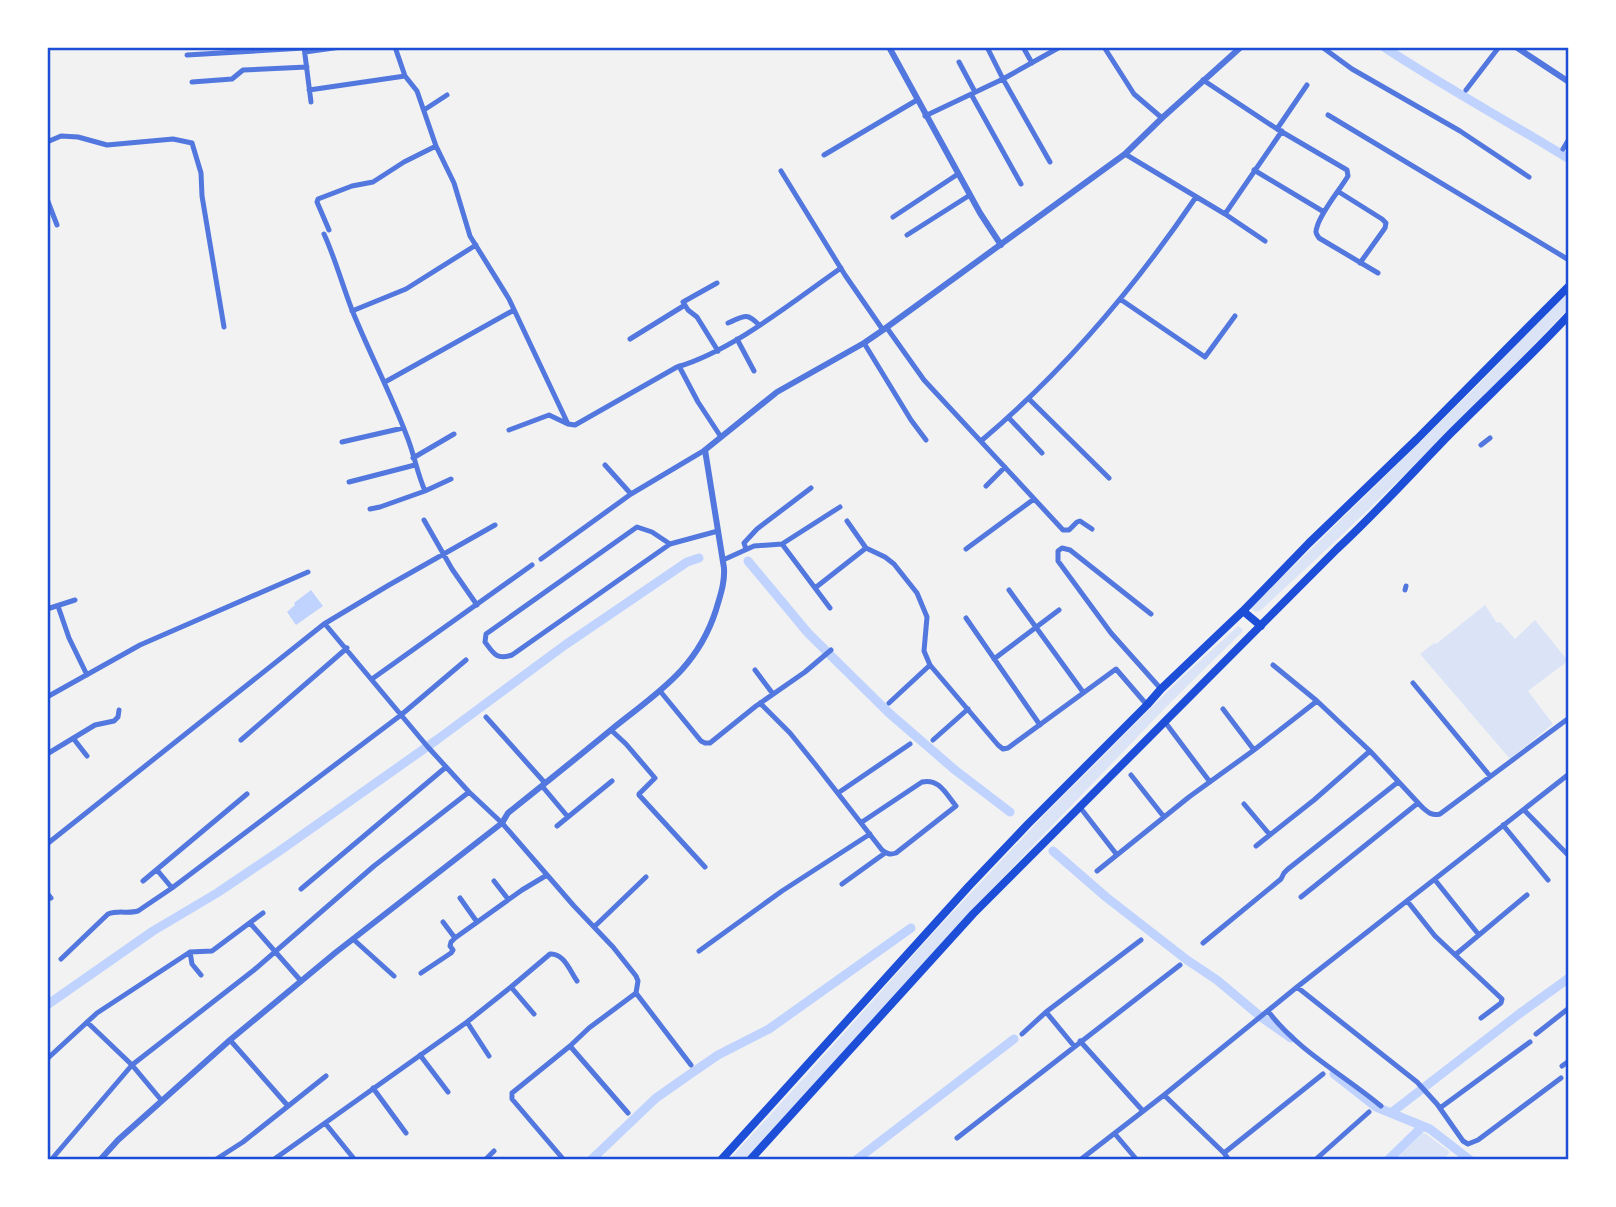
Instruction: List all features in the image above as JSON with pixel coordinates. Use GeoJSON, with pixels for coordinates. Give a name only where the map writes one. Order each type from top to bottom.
{"type":"FeatureCollection","features":[{"type":"Feature","properties":{"kind":"main road"},"geometry":{"type":"LineString","coordinates":[[721,1160],[1028,824],[1569,286]]}},
{"type":"Feature","properties":{"kind":"main road"},"geometry":{"type":"LineString","coordinates":[[750,1160],[973,914],[1370,519],[1569,315]]}},
{"type":"Feature","properties":{"kind":"main road"},"geometry":{"type":"LineString","coordinates":[[1243,611],[1261,626]]}},
{"type":"Feature","properties":{"kind":"street"},"geometry":{"type":"LineString","coordinates":[[187,55],[341,47]]}},
{"type":"Feature","properties":{"kind":"street"},"geometry":{"type":"LineString","coordinates":[[395,47],[405,76],[417,91],[436,146],[454,183],[470,236],[509,299],[568,424]]}},
{"type":"Feature","properties":{"kind":"street"},"geometry":{"type":"LineString","coordinates":[[889,47],[925,116],[1001,244]]}},
{"type":"Feature","properties":{"kind":"street"},"geometry":{"type":"LineString","coordinates":[[987,47],[1050,162]]}},
{"type":"Feature","properties":{"kind":"street"},"geometry":{"type":"LineString","coordinates":[[1023,47],[1032,62]]}},
{"type":"Feature","properties":{"kind":"street"},"geometry":{"type":"LineString","coordinates":[[925,116],[1003,79],[1060,47]]}},
{"type":"Feature","properties":{"kind":"street"},"geometry":{"type":"LineString","coordinates":[[1104,47],[1133,94],[1162,118]]}},
{"type":"Feature","properties":{"kind":"street"},"geometry":{"type":"LineString","coordinates":[[541,559],[631,494],[705,450],[777,391],[885,329],[1125,154],[1241,47]]}},
{"type":"Feature","properties":{"kind":"street"},"geometry":{"type":"LineString","coordinates":[[1322,47],[1352,69],[1460,131],[1529,177]]}},
{"type":"Feature","properties":{"kind":"street"},"geometry":{"type":"LineString","coordinates":[[1466,90],[1499,47]]}},
{"type":"Feature","properties":{"kind":"street"},"geometry":{"type":"LineString","coordinates":[[1516,47],[1569,82]]}},
{"type":"Feature","properties":{"kind":"street"},"geometry":{"type":"LineString","coordinates":[[304,49],[311,102]]}},
{"type":"Feature","properties":{"kind":"street"},"geometry":{"type":"LineString","coordinates":[[959,62],[1021,184]]}},
{"type":"Feature","properties":{"kind":"street"},"geometry":{"type":"LineString","coordinates":[[192,82],[232,79],[243,70],[307,67]]}},
{"type":"Feature","properties":{"kind":"street"},"geometry":{"type":"LineString","coordinates":[[309,90],[405,76]]}},
{"type":"Feature","properties":{"kind":"street"},"geometry":{"type":"LineString","coordinates":[[1203,80],[1347,170],[1348,176],[1324,212],[1316,234],[1378,273]]}},
{"type":"Feature","properties":{"kind":"street"},"geometry":{"type":"LineString","coordinates":[[1225,214],[1307,85]]}},
{"type":"Feature","properties":{"kind":"street"},"geometry":{"type":"LineString","coordinates":[[424,110],[447,95]]}},
{"type":"Feature","properties":{"kind":"street"},"geometry":{"type":"LineString","coordinates":[[824,155],[916,100]]}},
{"type":"Feature","properties":{"kind":"street"},"geometry":{"type":"LineString","coordinates":[[1328,115],[1569,260]]}},
{"type":"Feature","properties":{"kind":"street"},"geometry":{"type":"LineString","coordinates":[[47,142],[61,136],[78,137],[107,145],[173,139],[192,143],[201,173],[202,196],[224,327]]}},
{"type":"Feature","properties":{"kind":"street"},"geometry":{"type":"LineString","coordinates":[[1563,149],[1569,139]]}},
{"type":"Feature","properties":{"kind":"street"},"geometry":{"type":"LineString","coordinates":[[425,491],[385,382],[352,311],[317,202],[318,199],[352,186],[373,182],[436,146]]}},
{"type":"Feature","properties":{"kind":"street"},"geometry":{"type":"LineString","coordinates":[[1125,154],[1265,241]]}},
{"type":"Feature","properties":{"kind":"street"},"geometry":{"type":"LineString","coordinates":[[1254,170],[1324,212]]}},
{"type":"Feature","properties":{"kind":"street"},"geometry":{"type":"LineString","coordinates":[[781,171],[841,268],[924,380],[1063,530],[1069,530],[1079,521],[1092,529]]}},
{"type":"Feature","properties":{"kind":"street"},"geometry":{"type":"LineString","coordinates":[[893,217],[958,174]]}},
{"type":"Feature","properties":{"kind":"street"},"geometry":{"type":"LineString","coordinates":[[1339,192],[1386,223],[1385,229],[1360,263]]}},
{"type":"Feature","properties":{"kind":"street"},"geometry":{"type":"LineString","coordinates":[[907,235],[970,195]]}},
{"type":"Feature","properties":{"kind":"street"},"geometry":{"type":"LineString","coordinates":[[981,441],[1030,399],[1089,335],[1164,244],[1196,197]]}},
{"type":"Feature","properties":{"kind":"street"},"geometry":{"type":"LineString","coordinates":[[47,199],[57,225]]}},
{"type":"Feature","properties":{"kind":"street"},"geometry":{"type":"LineString","coordinates":[[352,311],[406,289],[476,245]]}},
{"type":"Feature","properties":{"kind":"street"},"geometry":{"type":"LineString","coordinates":[[509,430],[546,415],[575,425],[680,366],[718,351],[841,268]]}},
{"type":"Feature","properties":{"kind":"street"},"geometry":{"type":"LineString","coordinates":[[717,283],[683,302],[697,317],[718,351]]}},
{"type":"Feature","properties":{"kind":"street"},"geometry":{"type":"LineString","coordinates":[[1120,299],[1205,357],[1235,316]]}},
{"type":"Feature","properties":{"kind":"street"},"geometry":{"type":"LineString","coordinates":[[630,339],[685,305]]}},
{"type":"Feature","properties":{"kind":"street"},"geometry":{"type":"LineString","coordinates":[[385,382],[514,310]]}},
{"type":"Feature","properties":{"kind":"street"},"geometry":{"type":"LineString","coordinates":[[728,323],[746,316],[752,317],[759,325]]}},
{"type":"Feature","properties":{"kind":"street"},"geometry":{"type":"LineString","coordinates":[[737,339],[754,370]]}},
{"type":"Feature","properties":{"kind":"street"},"geometry":{"type":"LineString","coordinates":[[864,343],[926,440]]}},
{"type":"Feature","properties":{"kind":"street"},"geometry":{"type":"LineString","coordinates":[[680,366],[698,402],[721,437]]}},
{"type":"Feature","properties":{"kind":"street"},"geometry":{"type":"LineString","coordinates":[[1030,399],[1109,478]]}},
{"type":"Feature","properties":{"kind":"street"},"geometry":{"type":"LineString","coordinates":[[1009,418],[1042,453]]}},
{"type":"Feature","properties":{"kind":"street"},"geometry":{"type":"LineString","coordinates":[[342,442],[403,428]]}},
{"type":"Feature","properties":{"kind":"street"},"geometry":{"type":"LineString","coordinates":[[413,458],[454,434]]}},
{"type":"Feature","properties":{"kind":"street"},"geometry":{"type":"LineString","coordinates":[[1481,445],[1490,438]]}},
{"type":"Feature","properties":{"kind":"street"},"geometry":{"type":"LineString","coordinates":[[104,1158],[230,1040],[502,822],[508,813],[682,671],[701,646],[712,624],[724,583],[723,560],[705,450]]}},
{"type":"Feature","properties":{"kind":"street"},"geometry":{"type":"LineString","coordinates":[[605,465],[631,494]]}},
{"type":"Feature","properties":{"kind":"street"},"geometry":{"type":"LineString","coordinates":[[349,482],[415,466]]}},
{"type":"Feature","properties":{"kind":"street"},"geometry":{"type":"LineString","coordinates":[[986,486],[1005,467]]}},
{"type":"Feature","properties":{"kind":"street"},"geometry":{"type":"LineString","coordinates":[[370,509],[380,508],[451,479]]}},
{"type":"Feature","properties":{"kind":"street"},"geometry":{"type":"LineString","coordinates":[[746,549],[744,543],[757,529],[811,488]]}},
{"type":"Feature","properties":{"kind":"street"},"geometry":{"type":"LineString","coordinates":[[966,549],[1034,499]]}},
{"type":"Feature","properties":{"kind":"street"},"geometry":{"type":"LineString","coordinates":[[723,560],[754,546],[782,544],[840,507]]}},
{"type":"Feature","properties":{"kind":"street"},"geometry":{"type":"LineString","coordinates":[[424,520],[477,605]]}},
{"type":"Feature","properties":{"kind":"street"},"geometry":{"type":"LineString","coordinates":[[847,521],[866,548],[886,557],[894,564],[922,603],[927,617],[924,651],[930,665],[998,745],[1008,748],[1116,669],[1147,705]]}},
{"type":"Feature","properties":{"kind":"street"},"geometry":{"type":"LineString","coordinates":[[47,844],[325,624],[367,597],[495,526]]}},
{"type":"Feature","properties":{"kind":"street"},"geometry":{"type":"LineString","coordinates":[[670,544],[652,532],[637,527],[486,634],[485,642],[496,656],[501,658],[512,655],[670,544],[718,531]]}},
{"type":"Feature","properties":{"kind":"street"},"geometry":{"type":"LineString","coordinates":[[782,544],[830,608]]}},
{"type":"Feature","properties":{"kind":"street"},"geometry":{"type":"LineString","coordinates":[[815,588],[866,548]]}},
{"type":"Feature","properties":{"kind":"street"},"geometry":{"type":"LineString","coordinates":[[1151,614],[1070,550],[1062,548],[1058,551],[1058,561],[1111,633],[1161,689]]}},
{"type":"Feature","properties":{"kind":"street"},"geometry":{"type":"LineString","coordinates":[[372,679],[532,565]]}},
{"type":"Feature","properties":{"kind":"street"},"geometry":{"type":"LineString","coordinates":[[47,688],[49,696],[140,645],[308,572]]}},
{"type":"Feature","properties":{"kind":"street"},"geometry":{"type":"LineString","coordinates":[[1009,590],[1083,692]]}},
{"type":"Feature","properties":{"kind":"street"},"geometry":{"type":"LineString","coordinates":[[47,608],[75,600]]}},
{"type":"Feature","properties":{"kind":"street"},"geometry":{"type":"LineString","coordinates":[[58,606],[69,638],[87,675]]}},
{"type":"Feature","properties":{"kind":"street"},"geometry":{"type":"LineString","coordinates":[[994,659],[1059,610]]}},
{"type":"Feature","properties":{"kind":"street"},"geometry":{"type":"LineString","coordinates":[[965,618],[1040,725]]}},
{"type":"Feature","properties":{"kind":"street"},"geometry":{"type":"LineString","coordinates":[[325,624],[429,749],[469,792],[502,822],[594,928],[614,947],[636,976],[636,993],[589,1028],[512,1093],[512,1099],[564,1160]]}},
{"type":"Feature","properties":{"kind":"street"},"geometry":{"type":"LineString","coordinates":[[241,740],[347,648]]}},
{"type":"Feature","properties":{"kind":"street"},"geometry":{"type":"LineString","coordinates":[[660,691],[701,741],[710,743],[831,650]]}},
{"type":"Feature","properties":{"kind":"street"},"geometry":{"type":"LineString","coordinates":[[61,959],[108,914],[136,912],[172,888],[401,715],[466,660]]}},
{"type":"Feature","properties":{"kind":"street"},"geometry":{"type":"LineString","coordinates":[[889,703],[930,665]]}},
{"type":"Feature","properties":{"kind":"street"},"geometry":{"type":"LineString","coordinates":[[1273,665],[1317,701],[1370,751],[1430,814],[1440,814],[1567,720],[1569,727]]}},
{"type":"Feature","properties":{"kind":"street"},"geometry":{"type":"LineString","coordinates":[[755,670],[773,694]]}},
{"type":"Feature","properties":{"kind":"street"},"geometry":{"type":"LineString","coordinates":[[1413,684],[1490,776]]}},
{"type":"Feature","properties":{"kind":"street"},"geometry":{"type":"LineString","coordinates":[[1097,871],[1317,701]]}},
{"type":"Feature","properties":{"kind":"street"},"geometry":{"type":"LineString","coordinates":[[760,703],[790,733],[886,853],[896,853],[956,806],[940,787],[928,780],[862,822]]}},
{"type":"Feature","properties":{"kind":"street"},"geometry":{"type":"LineString","coordinates":[[933,740],[968,709]]}},
{"type":"Feature","properties":{"kind":"street"},"geometry":{"type":"LineString","coordinates":[[1223,709],[1254,750]]}},
{"type":"Feature","properties":{"kind":"street"},"geometry":{"type":"LineString","coordinates":[[47,754],[95,725],[114,721],[118,718],[119,710]]}},
{"type":"Feature","properties":{"kind":"street"},"geometry":{"type":"LineString","coordinates":[[486,717],[568,817]]}},
{"type":"Feature","properties":{"kind":"street"},"geometry":{"type":"LineString","coordinates":[[1165,722],[1210,782]]}},
{"type":"Feature","properties":{"kind":"street"},"geometry":{"type":"LineString","coordinates":[[611,730],[655,778],[639,796],[705,867]]}},
{"type":"Feature","properties":{"kind":"street"},"geometry":{"type":"LineString","coordinates":[[73,738],[87,756]]}},
{"type":"Feature","properties":{"kind":"street"},"geometry":{"type":"LineString","coordinates":[[838,793],[910,744]]}},
{"type":"Feature","properties":{"kind":"street"},"geometry":{"type":"LineString","coordinates":[[1256,846],[1370,751]]}},
{"type":"Feature","properties":{"kind":"street"},"geometry":{"type":"LineString","coordinates":[[301,889],[446,768]]}},
{"type":"Feature","properties":{"kind":"street"},"geometry":{"type":"LineString","coordinates":[[1085,1159],[1297,987],[1569,774]]}},
{"type":"Feature","properties":{"kind":"street"},"geometry":{"type":"LineString","coordinates":[[1131,775],[1164,817]]}},
{"type":"Feature","properties":{"kind":"street"},"geometry":{"type":"LineString","coordinates":[[557,826],[612,781]]}},
{"type":"Feature","properties":{"kind":"street"},"geometry":{"type":"LineString","coordinates":[[1203,943],[1281,879],[1288,869],[1398,782]]}},
{"type":"Feature","properties":{"kind":"street"},"geometry":{"type":"LineString","coordinates":[[51,1160],[132,1065],[275,951],[374,866],[469,792]]}},
{"type":"Feature","properties":{"kind":"street"},"geometry":{"type":"LineString","coordinates":[[144,880],[247,794]]}},
{"type":"Feature","properties":{"kind":"street"},"geometry":{"type":"LineString","coordinates":[[1301,897],[1418,803]]}},
{"type":"Feature","properties":{"kind":"street"},"geometry":{"type":"LineString","coordinates":[[1244,804],[1270,835]]}},
{"type":"Feature","properties":{"kind":"street"},"geometry":{"type":"LineString","coordinates":[[1079,806],[1117,855]]}},
{"type":"Feature","properties":{"kind":"street"},"geometry":{"type":"LineString","coordinates":[[1524,810],[1569,856]]}},
{"type":"Feature","properties":{"kind":"street"},"geometry":{"type":"LineString","coordinates":[[1503,825],[1548,880]]}},
{"type":"Feature","properties":{"kind":"street"},"geometry":{"type":"LineString","coordinates":[[699,951],[782,891],[870,834]]}},
{"type":"Feature","properties":{"kind":"street"},"geometry":{"type":"LineString","coordinates":[[842,884],[886,853]]}},
{"type":"Feature","properties":{"kind":"street"},"geometry":{"type":"LineString","coordinates":[[157,870],[172,888]]}},
{"type":"Feature","properties":{"kind":"street"},"geometry":{"type":"LineString","coordinates":[[421,973],[451,953],[451,942],[455,938],[547,874]]}},
{"type":"Feature","properties":{"kind":"street"},"geometry":{"type":"LineString","coordinates":[[594,928],[646,877]]}},
{"type":"Feature","properties":{"kind":"street"},"geometry":{"type":"LineString","coordinates":[[1435,880],[1479,935]]}},
{"type":"Feature","properties":{"kind":"street"},"geometry":{"type":"LineString","coordinates":[[494,881],[508,900]]}},
{"type":"Feature","properties":{"kind":"street"},"geometry":{"type":"LineString","coordinates":[[1455,955],[1527,895]]}},
{"type":"Feature","properties":{"kind":"street"},"geometry":{"type":"LineString","coordinates":[[460,898],[477,922]]}},
{"type":"Feature","properties":{"kind":"street"},"geometry":{"type":"LineString","coordinates":[[1408,902],[1435,936],[1502,999],[1502,1003],[1481,1018]]}},
{"type":"Feature","properties":{"kind":"street"},"geometry":{"type":"LineString","coordinates":[[47,1059],[97,1013],[190,952],[212,951],[263,912]]}},
{"type":"Feature","properties":{"kind":"street"},"geometry":{"type":"LineString","coordinates":[[443,922],[455,938]]}},
{"type":"Feature","properties":{"kind":"street"},"geometry":{"type":"LineString","coordinates":[[250,923],[302,981]]}},
{"type":"Feature","properties":{"kind":"street"},"geometry":{"type":"LineString","coordinates":[[353,939],[394,975]]}},
{"type":"Feature","properties":{"kind":"street"},"geometry":{"type":"LineString","coordinates":[[1022,1034],[1140,940]]}},
{"type":"Feature","properties":{"kind":"street"},"geometry":{"type":"LineString","coordinates":[[190,952],[192,964],[201,975]]}},
{"type":"Feature","properties":{"kind":"street"},"geometry":{"type":"LineString","coordinates":[[273,1160],[283,1157],[325,1123],[467,1021],[550,954],[556,953],[561,957],[577,981]]}},
{"type":"Feature","properties":{"kind":"street"},"geometry":{"type":"LineString","coordinates":[[957,1138],[1180,965]]}},
{"type":"Feature","properties":{"kind":"street"},"geometry":{"type":"LineString","coordinates":[[511,986],[534,1014]]}},
{"type":"Feature","properties":{"kind":"street"},"geometry":{"type":"LineString","coordinates":[[1297,987],[1420,1086],[1468,1144],[1478,1140],[1561,1077]]}},
{"type":"Feature","properties":{"kind":"street"},"geometry":{"type":"LineString","coordinates":[[636,993],[691,1065]]}},
{"type":"Feature","properties":{"kind":"street"},"geometry":{"type":"LineString","coordinates":[[1536,1034],[1569,1009]]}},
{"type":"Feature","properties":{"kind":"street"},"geometry":{"type":"LineString","coordinates":[[1267,1012],[1308,1050],[1381,1106]]}},
{"type":"Feature","properties":{"kind":"street"},"geometry":{"type":"LineString","coordinates":[[1046,1013],[1074,1046]]}},
{"type":"Feature","properties":{"kind":"street"},"geometry":{"type":"LineString","coordinates":[[467,1021],[489,1056]]}},
{"type":"Feature","properties":{"kind":"street"},"geometry":{"type":"LineString","coordinates":[[87,1022],[132,1065],[162,1101]]}},
{"type":"Feature","properties":{"kind":"street"},"geometry":{"type":"LineString","coordinates":[[230,1040],[288,1106]]}},
{"type":"Feature","properties":{"kind":"street"},"geometry":{"type":"LineString","coordinates":[[1080,1041],[1143,1111]]}},
{"type":"Feature","properties":{"kind":"street"},"geometry":{"type":"LineString","coordinates":[[1440,1108],[1530,1042]]}},
{"type":"Feature","properties":{"kind":"street"},"geometry":{"type":"LineString","coordinates":[[570,1046],[628,1113]]}},
{"type":"Feature","properties":{"kind":"street"},"geometry":{"type":"LineString","coordinates":[[419,1055],[448,1092]]}},
{"type":"Feature","properties":{"kind":"street"},"geometry":{"type":"LineString","coordinates":[[1562,1066],[1569,1061]]}},
{"type":"Feature","properties":{"kind":"street"},"geometry":{"type":"LineString","coordinates":[[1224,1153],[1323,1073]]}},
{"type":"Feature","properties":{"kind":"street"},"geometry":{"type":"LineString","coordinates":[[215,1160],[243,1142],[326,1076]]}},
{"type":"Feature","properties":{"kind":"street"},"geometry":{"type":"LineString","coordinates":[[373,1088],[406,1133]]}},
{"type":"Feature","properties":{"kind":"street"},"geometry":{"type":"LineString","coordinates":[[1164,1095],[1229,1160]]}},
{"type":"Feature","properties":{"kind":"street"},"geometry":{"type":"LineString","coordinates":[[1315,1160],[1369,1112]]}},
{"type":"Feature","properties":{"kind":"street"},"geometry":{"type":"LineString","coordinates":[[325,1123],[355,1160]]}},
{"type":"Feature","properties":{"kind":"street"},"geometry":{"type":"LineString","coordinates":[[1115,1134],[1138,1160]]}},
{"type":"Feature","properties":{"kind":"street"},"geometry":{"type":"LineString","coordinates":[[485,1160],[494,1151]]}},
{"type":"Feature","properties":{"kind":"shaded area"},"geometry":{"type":"Polygon","coordinates":[[[1569,291],[1569,308],[1494,386],[1339,538],[1260,611],[1255,612],[1251,608],[1473,390],[1569,291]]]}},
{"type":"Feature","properties":{"kind":"shaded area"},"geometry":{"type":"Polygon","coordinates":[[[1485,605],[1497,623],[1500,622],[1515,639],[1535,620],[1568,661],[1528,691],[1553,724],[1510,759],[1420,654],[1485,605]]]}},
{"type":"Feature","properties":{"kind":"shaded area"},"geometry":{"type":"Polygon","coordinates":[[[1238,626],[1243,629],[1242,632],[1166,707],[959,923],[746,1160],[729,1160],[933,933],[1047,812],[1179,680],[1238,626]]]}},
{"type":"Feature","properties":{"kind":"shaded area"},"geometry":{"type":"Polygon","coordinates":[[[1422,1133],[1450,1152],[1443,1160],[1395,1160],[1422,1133]]]}},
{"type":"Feature","properties":{"kind":"water"},"geometry":{"type":"Polygon","coordinates":[[[311,590],[323,606],[296,625],[287,612],[311,590]]]}},
{"type":"Feature","properties":{"kind":"waterway"},"geometry":{"type":"LineString","coordinates":[[1384,47],[1569,159]]}},
{"type":"Feature","properties":{"kind":"waterway"},"geometry":{"type":"LineString","coordinates":[[47,1005],[153,931],[278,852],[565,645],[687,562],[699,558]]}},
{"type":"Feature","properties":{"kind":"waterway"},"geometry":{"type":"LineString","coordinates":[[748,561],[808,633],[889,713],[955,770],[1010,812]]}},
{"type":"Feature","properties":{"kind":"waterway"},"geometry":{"type":"LineString","coordinates":[[1053,851],[1106,897],[1291,1038]]}},
{"type":"Feature","properties":{"kind":"waterway"},"geometry":{"type":"LineString","coordinates":[[591,1160],[656,1098],[718,1055],[769,1029],[911,928]]}},
{"type":"Feature","properties":{"kind":"waterway"},"geometry":{"type":"LineString","coordinates":[[1391,1113],[1569,978]]}},
{"type":"Feature","properties":{"kind":"waterway"},"geometry":{"type":"LineString","coordinates":[[856,1160],[1014,1039]]}},
{"type":"Feature","properties":{"kind":"waterway"},"geometry":{"type":"LineString","coordinates":[[1334,1074],[1376,1107],[1430,1129],[1470,1160]]}},
{"type":"Feature","properties":{"kind":"waterway"},"geometry":{"type":"LineString","coordinates":[[1388,1160],[1422,1127]]}}]}
